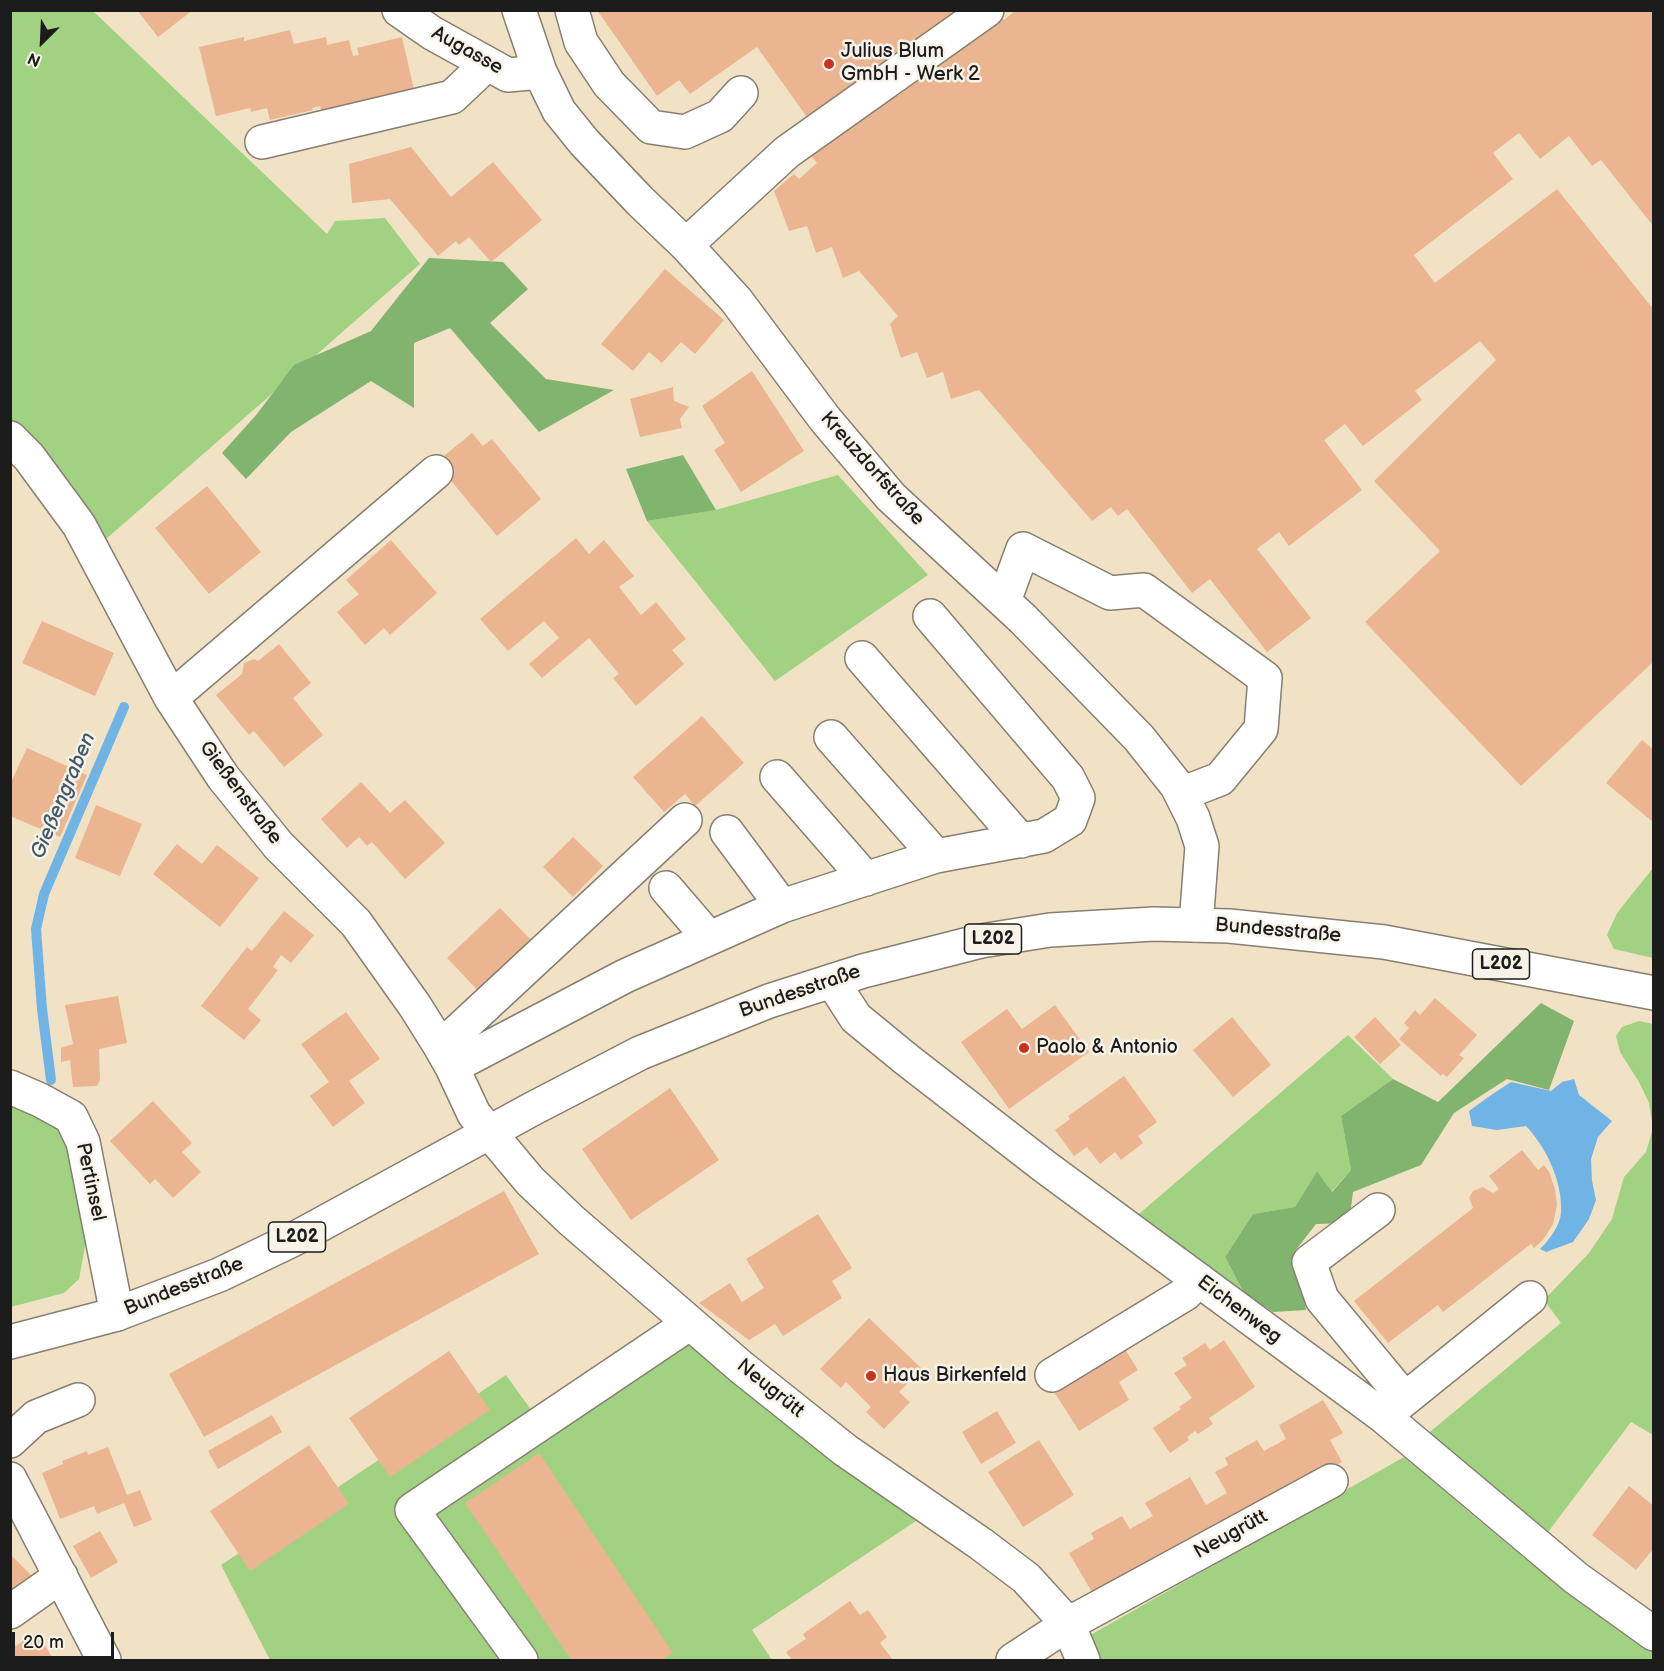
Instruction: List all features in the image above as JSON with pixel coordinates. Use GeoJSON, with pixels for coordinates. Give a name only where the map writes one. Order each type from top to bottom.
{"type":"FeatureCollection","features":[{"type":"Feature","properties":{"kind":"street","name":"Augasse"},"geometry":{"type":"LineString","coordinates":[[399,10],[432,33],[508,75],[540,72]]}},
{"type":"Feature","properties":{"kind":"street","name":"Kreuzdorfstraße"},"geometry":{"type":"LineString","coordinates":[[519,10],[540,72],[559,111],[584,142],[686,245],[736,300],[825,418],[891,497],[1004,601],[1139,738],[1177,786],[1193,818],[1202,846],[1196,925]]}},
{"type":"Feature","properties":{"kind":"street"},"geometry":{"type":"LineString","coordinates":[[572,10],[581,42],[609,84],[651,127],[685,132],[720,116],[741,93]]}},
{"type":"Feature","properties":{"kind":"street"},"geometry":{"type":"LineString","coordinates":[[686,245],[787,152],[987,10]]}},
{"type":"Feature","properties":{"kind":"street"},"geometry":{"type":"LineString","coordinates":[[262,142],[452,98],[487,64]]}},
{"type":"Feature","properties":{"kind":"street","name":"Gießenstraße"},"geometry":{"type":"LineString","coordinates":[[10,438],[29,457],[79,525],[171,698],[223,777],[278,845],[356,923],[415,1006],[446,1056],[474,1114],[489,1133]]}},
{"type":"Feature","properties":{"kind":"street"},"geometry":{"type":"LineString","coordinates":[[171,698],[436,472]]}},
{"type":"Feature","properties":{"kind":"street"},"geometry":{"type":"LineString","coordinates":[[1004,601],[1023,549],[1110,593],[1144,590],[1265,678],[1262,729],[1220,779],[1181,794]]}},
{"type":"Feature","properties":{"kind":"street"},"geometry":{"type":"LineString","coordinates":[[446,1056],[782,906],[936,856],[1044,837],[1070,820],[1078,798],[1068,778],[930,616]]}},
{"type":"Feature","properties":{"kind":"street"},"geometry":{"type":"LineString","coordinates":[[862,658],[1021,841]]}},
{"type":"Feature","properties":{"kind":"street"},"geometry":{"type":"LineString","coordinates":[[831,737],[936,856]]}},
{"type":"Feature","properties":{"kind":"street"},"geometry":{"type":"LineString","coordinates":[[777,777],[866,879]]}},
{"type":"Feature","properties":{"kind":"street"},"geometry":{"type":"LineString","coordinates":[[446,1056],[466,1024],[685,820]]}},
{"type":"Feature","properties":{"kind":"street"},"geometry":{"type":"LineString","coordinates":[[727,832],[782,906]]}},
{"type":"Feature","properties":{"kind":"street"},"geometry":{"type":"LineString","coordinates":[[666,888],[709,938]]}},
{"type":"Feature","properties":{"kind":"street","name":"Bundesstraße"},"geometry":{"type":"LineString","coordinates":[[10,1342],[117,1314],[219,1275],[283,1244],[640,1053],[769,1001],[832,981],[981,941],[1039,931],[1154,924],[1229,926],[1384,942],[1653,993]]}},
{"type":"Feature","properties":{"kind":"street","name":"Eichenweg"},"geometry":{"type":"LineString","coordinates":[[832,981],[856,1018],[1044,1166],[1199,1280],[1394,1408],[1576,1578],[1653,1634]]}},
{"type":"Feature","properties":{"kind":"street","name":"Pertinsel"},"geometry":{"type":"LineString","coordinates":[[10,1087],[71,1117],[83,1142],[117,1314]]}},
{"type":"Feature","properties":{"kind":"street","name":"Neugrütt"},"geometry":{"type":"LineString","coordinates":[[489,1133],[530,1181],[571,1220],[741,1367],[845,1450],[1026,1578],[1068,1624],[1083,1660]]}},
{"type":"Feature","properties":{"kind":"street"},"geometry":{"type":"LineString","coordinates":[[1378,1209],[1309,1262],[1322,1299],[1394,1408],[1530,1298]]}},
{"type":"Feature","properties":{"kind":"street"},"geometry":{"type":"LineString","coordinates":[[1052,1375],[1185,1294],[1199,1280]]}},
{"type":"Feature","properties":{"kind":"street"},"geometry":{"type":"LineString","coordinates":[[521,1660],[412,1510],[690,1323]]}},
{"type":"Feature","properties":{"kind":"street"},"geometry":{"type":"LineString","coordinates":[[10,1441],[36,1417],[78,1400]]}},
{"type":"Feature","properties":{"kind":"street"},"geometry":{"type":"LineString","coordinates":[[10,1479],[104,1660]]}},
{"type":"Feature","properties":{"kind":"street","name":"Neugrütt"},"geometry":{"type":"LineString","coordinates":[[1068,1624],[1332,1481]]}},
{"type":"Feature","properties":{"kind":"street"},"geometry":{"type":"LineString","coordinates":[[10,1612],[61,1576]]}},
{"type":"Feature","properties":{"kind":"street"},"geometry":{"type":"LineString","coordinates":[[1013,1660],[1068,1624]]}},
{"type":"Feature","properties":{"kind":"green space"},"geometry":{"type":"Polygon","coordinates":[[[10,11],[93,11],[327,234],[335,221],[385,218],[420,264],[105,540],[11,423],[10,11]]]}},
{"type":"Feature","properties":{"kind":"green space"},"geometry":{"type":"Polygon","coordinates":[[[429,258],[503,262],[528,289],[490,323],[546,379],[614,390],[539,432],[450,328],[414,343],[414,408],[371,381],[291,432],[246,479],[222,453],[257,414],[294,365],[371,331],[429,258]]]}},
{"type":"Feature","properties":{"kind":"green space"},"geometry":{"type":"Polygon","coordinates":[[[683,455],[716,510],[647,521],[626,469],[683,455]]]}},
{"type":"Feature","properties":{"kind":"green space"},"geometry":{"type":"Polygon","coordinates":[[[838,475],[928,575],[775,681],[647,521],[716,510],[838,475]]]}},
{"type":"Feature","properties":{"kind":"green space"},"geometry":{"type":"Polygon","coordinates":[[[1653,868],[1653,958],[1614,949],[1607,935],[1617,913],[1653,868]]]}},
{"type":"Feature","properties":{"kind":"green space"},"geometry":{"type":"Polygon","coordinates":[[[1541,1003],[1574,1021],[1549,1090],[1507,1079],[1454,1113],[1421,1165],[1353,1192],[1349,1223],[1316,1224],[1295,1251],[1306,1310],[1273,1312],[1244,1293],[1225,1257],[1253,1214],[1295,1207],[1317,1171],[1332,1192],[1351,1170],[1341,1116],[1393,1079],[1438,1102],[1541,1003]]]}},
{"type":"Feature","properties":{"kind":"green space"},"geometry":{"type":"Polygon","coordinates":[[[1639,1021],[1653,1024],[1653,1128],[1649,1103],[1620,1052],[1616,1036],[1622,1027],[1639,1021]]]}},
{"type":"Feature","properties":{"kind":"green space"},"geometry":{"type":"Polygon","coordinates":[[[1348,1035],[1393,1079],[1341,1116],[1351,1170],[1331,1192],[1317,1171],[1295,1207],[1253,1214],[1225,1257],[1244,1293],[1133,1219],[1348,1035]]]}},
{"type":"Feature","properties":{"kind":"green space"},"geometry":{"type":"Polygon","coordinates":[[[10,1101],[36,1112],[64,1134],[73,1157],[86,1241],[79,1279],[64,1293],[11,1307],[10,1101]]]}},
{"type":"Feature","properties":{"kind":"green space"},"geometry":{"type":"Polygon","coordinates":[[[1653,1128],[1653,1435],[1631,1422],[1545,1536],[1425,1436],[1561,1323],[1544,1300],[1589,1253],[1612,1219],[1624,1177],[1646,1152],[1653,1128]]]}},
{"type":"Feature","properties":{"kind":"green space"},"geometry":{"type":"Polygon","coordinates":[[[668,1321],[922,1517],[752,1630],[772,1660],[270,1660],[221,1565],[506,1375],[532,1411],[668,1321]]]}},
{"type":"Feature","properties":{"kind":"green space"},"geometry":{"type":"Polygon","coordinates":[[[1404,1457],[1556,1583],[1653,1652],[1654,1660],[1096,1660],[1087,1637],[1404,1457]]]}},
{"type":"Feature","properties":{"kind":"water"},"geometry":{"type":"Polygon","coordinates":[[[1574,1079],[1579,1095],[1612,1121],[1598,1137],[1591,1159],[1596,1200],[1589,1219],[1573,1242],[1546,1252],[1540,1249],[1556,1228],[1561,1213],[1561,1201],[1552,1166],[1540,1144],[1526,1126],[1497,1130],[1472,1126],[1469,1111],[1511,1082],[1551,1091],[1562,1082],[1574,1079]]]}},
{"type":"Feature","properties":{"kind":"building"},"geometry":{"type":"Polygon","coordinates":[[[137,10],[193,10],[158,37],[137,10]]]}},
{"type":"Feature","properties":{"kind":"building","name":"Julius Blum GmbH - Werk 2"},"geometry":{"type":"Polygon","coordinates":[[[597,10],[964,10],[809,120],[757,47],[690,94],[679,80],[657,96],[597,10]]]}},
{"type":"Feature","properties":{"kind":"building"},"geometry":{"type":"Polygon","coordinates":[[[1016,10],[1654,10],[1654,227],[1601,160],[1592,166],[1569,136],[1540,159],[1519,133],[1493,153],[1513,179],[1414,255],[1435,283],[1557,189],[1654,310],[1654,661],[1521,786],[1365,622],[1440,551],[1374,481],[1496,360],[1480,341],[1415,391],[1422,400],[1363,446],[1345,424],[1324,440],[1362,490],[1289,546],[1279,532],[1257,549],[1311,618],[1267,652],[1210,579],[1192,593],[1127,509],[1118,516],[1111,507],[1092,521],[979,390],[951,399],[943,372],[927,378],[917,352],[901,358],[890,324],[898,316],[859,271],[843,278],[832,247],[816,253],[807,226],[789,231],[774,191],[794,174],[799,179],[817,163],[808,152],[892,88],[898,96],[1001,17],[1004,20],[1016,10]]]}},
{"type":"Feature","properties":{"kind":"building"},"geometry":{"type":"Polygon","coordinates":[[[290,30],[294,44],[326,37],[327,45],[349,40],[353,56],[359,55],[357,48],[402,37],[417,103],[373,113],[370,99],[364,100],[366,106],[323,116],[320,106],[312,108],[313,110],[270,120],[267,108],[251,112],[250,108],[216,116],[199,47],[244,37],[244,41],[290,30]]]}},
{"type":"Feature","properties":{"kind":"building"},"geometry":{"type":"Polygon","coordinates":[[[411,147],[451,197],[493,162],[542,220],[491,262],[469,237],[459,245],[456,241],[438,256],[390,199],[352,203],[349,164],[411,147]]]}},
{"type":"Feature","properties":{"kind":"building"},"geometry":{"type":"Polygon","coordinates":[[[665,269],[724,320],[695,354],[681,342],[662,363],[649,352],[633,371],[601,344],[665,269]]]}},
{"type":"Feature","properties":{"kind":"building"},"geometry":{"type":"Polygon","coordinates":[[[752,371],[804,451],[741,492],[714,450],[725,443],[702,406],[752,371]]]}},
{"type":"Feature","properties":{"kind":"building"},"geometry":{"type":"Polygon","coordinates":[[[673,387],[674,401],[689,407],[680,419],[682,428],[640,437],[630,399],[673,387]]]}},
{"type":"Feature","properties":{"kind":"building"},"geometry":{"type":"Polygon","coordinates":[[[472,433],[483,446],[492,439],[541,499],[497,536],[447,476],[439,460],[472,433]]]}},
{"type":"Feature","properties":{"kind":"building"},"geometry":{"type":"Polygon","coordinates":[[[207,486],[261,552],[209,594],[155,528],[207,486]]]}},
{"type":"Feature","properties":{"kind":"building"},"geometry":{"type":"Polygon","coordinates":[[[576,538],[589,554],[604,540],[634,576],[619,587],[641,615],[656,602],[686,639],[672,650],[684,664],[636,706],[613,678],[619,674],[589,638],[542,678],[529,664],[559,638],[544,621],[508,651],[480,619],[576,538]]]}},
{"type":"Feature","properties":{"kind":"building"},"geometry":{"type":"Polygon","coordinates":[[[391,540],[437,593],[390,635],[384,628],[365,645],[337,612],[359,594],[346,580],[391,540]]]}},
{"type":"Feature","properties":{"kind":"building"},"geometry":{"type":"Polygon","coordinates":[[[42,621],[114,653],[95,696],[22,663],[42,621]]]}},
{"type":"Feature","properties":{"kind":"building"},"geometry":{"type":"Polygon","coordinates":[[[279,644],[311,683],[293,698],[323,735],[284,767],[254,731],[249,735],[216,695],[242,674],[244,663],[254,659],[258,661],[279,644]]]}},
{"type":"Feature","properties":{"kind":"building"},"geometry":{"type":"Polygon","coordinates":[[[702,716],[744,763],[695,806],[685,794],[664,812],[633,777],[702,716]]]}},
{"type":"Feature","properties":{"kind":"building"},"geometry":{"type":"Polygon","coordinates":[[[1642,740],[1654,750],[1654,823],[1606,783],[1642,740]]]}},
{"type":"Feature","properties":{"kind":"building"},"geometry":{"type":"Polygon","coordinates":[[[27,748],[87,775],[60,837],[10,816],[10,784],[27,748]]]}},
{"type":"Feature","properties":{"kind":"building"},"geometry":{"type":"Polygon","coordinates":[[[361,782],[390,813],[405,800],[445,843],[405,879],[372,842],[367,846],[359,837],[347,848],[321,819],[361,782]]]}},
{"type":"Feature","properties":{"kind":"building"},"geometry":{"type":"Polygon","coordinates":[[[96,805],[142,824],[120,876],[75,858],[96,805]]]}},
{"type":"Feature","properties":{"kind":"building"},"geometry":{"type":"Polygon","coordinates":[[[573,837],[603,866],[573,897],[543,867],[573,837]]]}},
{"type":"Feature","properties":{"kind":"building"},"geometry":{"type":"Polygon","coordinates":[[[177,844],[202,864],[217,845],[259,878],[220,927],[153,874],[177,844]]]}},
{"type":"Feature","properties":{"kind":"building"},"geometry":{"type":"Polygon","coordinates":[[[500,908],[537,946],[484,997],[447,958],[500,908]]]}},
{"type":"Feature","properties":{"kind":"building"},"geometry":{"type":"Polygon","coordinates":[[[284,911],[314,935],[291,963],[281,955],[273,967],[278,970],[248,1009],[261,1020],[244,1040],[201,1006],[247,947],[252,951],[284,911]]]}},
{"type":"Feature","properties":{"kind":"building"},"geometry":{"type":"Polygon","coordinates":[[[118,996],[127,1043],[99,1049],[100,1080],[97,1086],[73,1087],[70,1060],[61,1062],[61,1048],[73,1044],[65,1005],[118,996]]]}},
{"type":"Feature","properties":{"kind":"building"},"geometry":{"type":"Polygon","coordinates":[[[1435,998],[1477,1035],[1459,1055],[1464,1058],[1447,1077],[1443,1074],[1441,1076],[1399,1039],[1409,1028],[1404,1023],[1415,1010],[1420,1015],[1435,998]]]}},
{"type":"Feature","properties":{"kind":"building"},"geometry":{"type":"Polygon","coordinates":[[[1055,1005],[1089,1052],[1009,1109],[961,1042],[1007,1009],[1022,1029],[1055,1005]]]}},
{"type":"Feature","properties":{"kind":"building"},"geometry":{"type":"Polygon","coordinates":[[[346,1012],[380,1059],[349,1081],[365,1103],[333,1127],[310,1096],[329,1082],[301,1044],[346,1012]]]}},
{"type":"Feature","properties":{"kind":"building"},"geometry":{"type":"Polygon","coordinates":[[[1232,1017],[1271,1065],[1233,1097],[1193,1050],[1232,1017]]]}},
{"type":"Feature","properties":{"kind":"building"},"geometry":{"type":"Polygon","coordinates":[[[1375,1017],[1401,1045],[1380,1064],[1354,1037],[1375,1017]]]}},
{"type":"Feature","properties":{"kind":"building"},"geometry":{"type":"Polygon","coordinates":[[[1124,1076],[1157,1122],[1138,1136],[1143,1143],[1121,1160],[1115,1152],[1100,1164],[1087,1147],[1074,1156],[1055,1130],[1070,1119],[1068,1116],[1124,1076]]]}},
{"type":"Feature","properties":{"kind":"building"},"geometry":{"type":"Polygon","coordinates":[[[670,1088],[719,1160],[631,1220],[582,1149],[670,1088]]]}},
{"type":"Feature","properties":{"kind":"building"},"geometry":{"type":"Polygon","coordinates":[[[153,1101],[192,1143],[182,1152],[201,1172],[173,1198],[155,1179],[150,1184],[110,1141],[153,1101]]]}},
{"type":"Feature","properties":{"kind":"building"},"geometry":{"type":"Polygon","coordinates":[[[1522,1150],[1538,1170],[1544,1165],[1555,1189],[1557,1205],[1553,1224],[1543,1240],[1534,1248],[1531,1244],[1443,1312],[1438,1305],[1388,1343],[1354,1301],[1473,1208],[1469,1198],[1473,1191],[1483,1187],[1493,1193],[1499,1189],[1489,1176],[1522,1150]]]}},
{"type":"Feature","properties":{"kind":"building"},"geometry":{"type":"Polygon","coordinates":[[[504,1191],[539,1254],[204,1437],[169,1374],[504,1191]]]}},
{"type":"Feature","properties":{"kind":"building"},"geometry":{"type":"Polygon","coordinates":[[[818,1214],[852,1268],[832,1281],[842,1298],[783,1336],[775,1324],[749,1340],[699,1303],[730,1283],[742,1302],[764,1288],[746,1259],[818,1214]]]}},
{"type":"Feature","properties":{"kind":"building","name":"Haus Birkenfeld"},"geometry":{"type":"Polygon","coordinates":[[[869,1318],[922,1369],[899,1392],[910,1402],[884,1429],[866,1412],[871,1407],[846,1382],[841,1388],[820,1369],[869,1318]]]}},
{"type":"Feature","properties":{"kind":"building"},"geometry":{"type":"Polygon","coordinates":[[[1224,1340],[1255,1387],[1209,1418],[1213,1424],[1198,1434],[1195,1431],[1187,1437],[1189,1440],[1170,1453],[1153,1428],[1181,1409],[1179,1407],[1192,1398],[1174,1373],[1187,1365],[1182,1358],[1205,1343],[1210,1350],[1224,1340]]]}},
{"type":"Feature","properties":{"kind":"building"},"geometry":{"type":"Polygon","coordinates":[[[1121,1343],[1138,1370],[1119,1382],[1129,1400],[1079,1431],[1051,1387],[1121,1343]]]}},
{"type":"Feature","properties":{"kind":"building"},"geometry":{"type":"Polygon","coordinates":[[[449,1351],[490,1410],[390,1477],[349,1418],[449,1351]]]}},
{"type":"Feature","properties":{"kind":"building"},"geometry":{"type":"Polygon","coordinates":[[[1323,1400],[1343,1433],[1330,1440],[1342,1462],[1096,1599],[1069,1553],[1094,1539],[1091,1533],[1122,1516],[1130,1529],[1153,1516],[1145,1503],[1190,1477],[1206,1505],[1227,1493],[1215,1472],[1228,1465],[1225,1458],[1257,1440],[1264,1451],[1286,1439],[1279,1425],[1323,1400]]]}},
{"type":"Feature","properties":{"kind":"building"},"geometry":{"type":"Polygon","coordinates":[[[997,1411],[1016,1443],[981,1464],[962,1432],[997,1411]]]}},
{"type":"Feature","properties":{"kind":"building"},"geometry":{"type":"Polygon","coordinates":[[[272,1415],[282,1432],[218,1469],[208,1451],[272,1415]]]}},
{"type":"Feature","properties":{"kind":"building"},"geometry":{"type":"Polygon","coordinates":[[[1039,1440],[1074,1495],[1023,1527],[988,1472],[1039,1440]]]}},
{"type":"Feature","properties":{"kind":"building"},"geometry":{"type":"Polygon","coordinates":[[[309,1445],[349,1504],[250,1571],[210,1511],[309,1445]]]}},
{"type":"Feature","properties":{"kind":"building"},"geometry":{"type":"Polygon","coordinates":[[[108,1447],[127,1495],[140,1490],[152,1520],[134,1527],[124,1503],[97,1514],[94,1506],[60,1519],[42,1473],[63,1464],[62,1461],[87,1451],[88,1455],[108,1447]]]}},
{"type":"Feature","properties":{"kind":"building"},"geometry":{"type":"Polygon","coordinates":[[[539,1453],[673,1653],[662,1660],[571,1660],[465,1503],[539,1453]]]}},
{"type":"Feature","properties":{"kind":"building"},"geometry":{"type":"Polygon","coordinates":[[[1629,1486],[1654,1506],[1654,1548],[1636,1570],[1592,1535],[1629,1486]]]}},
{"type":"Feature","properties":{"kind":"building"},"geometry":{"type":"Polygon","coordinates":[[[100,1531],[118,1562],[91,1578],[73,1546],[100,1531]]]}},
{"type":"Feature","properties":{"kind":"building"},"geometry":{"type":"Polygon","coordinates":[[[10,1554],[33,1577],[10,1599],[10,1554]]]}},
{"type":"Feature","properties":{"kind":"building"},"geometry":{"type":"Polygon","coordinates":[[[850,1601],[860,1615],[868,1610],[887,1637],[880,1643],[893,1660],[792,1660],[786,1652],[806,1639],[803,1634],[850,1601]]]}},
{"type":"Feature","properties":{"kind":"building"},"geometry":{"type":"Polygon","coordinates":[[[37,1633],[54,1660],[10,1660],[10,1649],[37,1633]]]}},
{"type":"Feature","properties":{"kind":"waterway","name":"Gießengraben"},"geometry":{"type":"LineString","coordinates":[[51,1080],[42,1009],[36,929],[44,894],[124,707]]}},
{"type":"Feature","properties":{"kind":"place","name":"Julius Blum GmbH - Werk 2"},"geometry":{"type":"Point","coordinates":[829,64]}},
{"type":"Feature","properties":{"kind":"place","name":"Paolo & Antonio"},"geometry":{"type":"Point","coordinates":[1024,1048]}},
{"type":"Feature","properties":{"kind":"place","name":"Haus Birkenfeld"},"geometry":{"type":"Point","coordinates":[871,1376]}}]}
